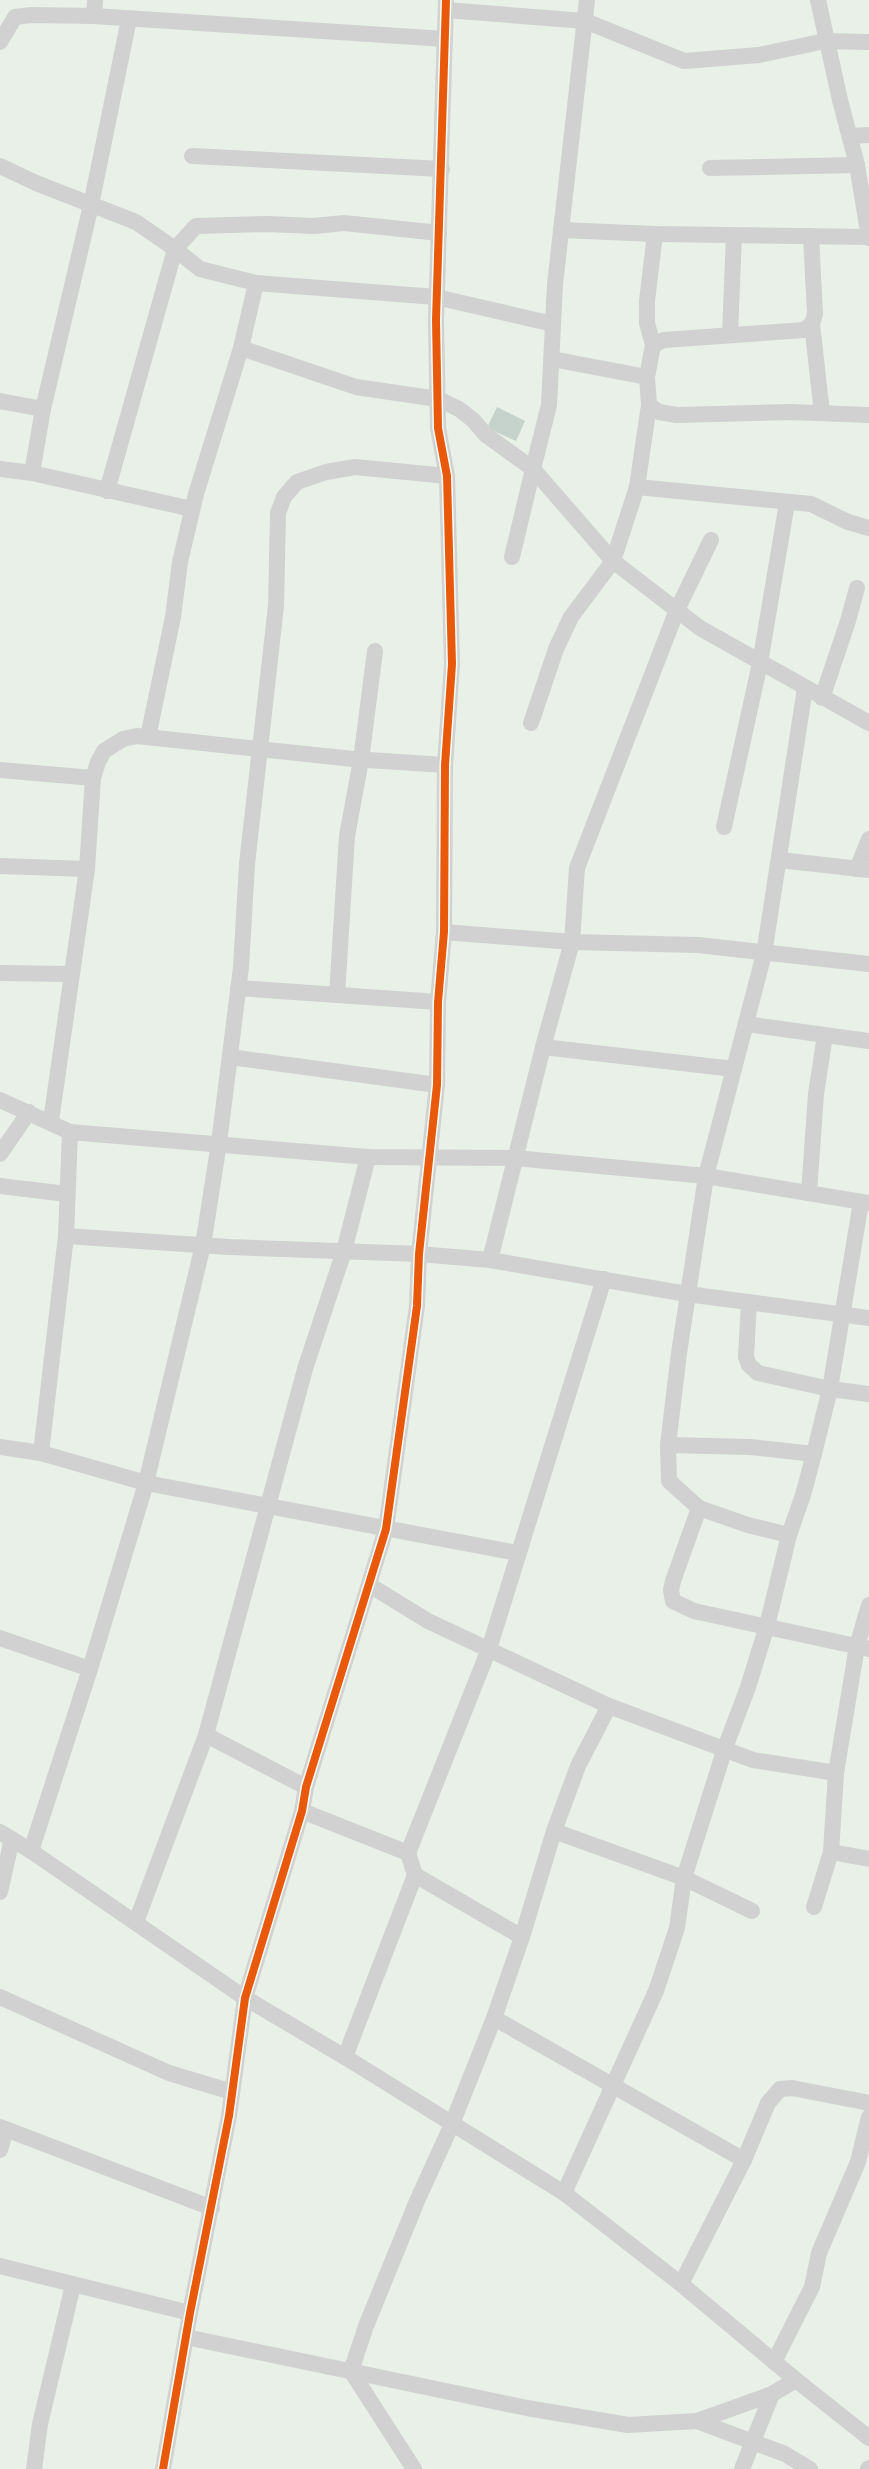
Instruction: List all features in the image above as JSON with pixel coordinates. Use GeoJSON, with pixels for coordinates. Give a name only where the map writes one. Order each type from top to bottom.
{"type":"FeatureCollection","features":[{"type":"Feature","properties":{"kind":"street"},"geometry":{"type":"LineString","coordinates":[[512,557],[549,405],[561,230],[587,0]]}},
{"type":"Feature","properties":{"kind":"street"},"geometry":{"type":"LineString","coordinates":[[561,230],[655,234],[869,237],[851,136],[825,41],[818,0]]}},
{"type":"Feature","properties":{"kind":"street"},"geometry":{"type":"LineString","coordinates":[[163,2469],[190,2313],[212,2208],[245,1998],[302,1811],[306,1787],[386,1529],[417,1306],[419,1254],[437,1085],[438,1002],[444,932],[445,765],[452,655],[447,476],[438,428],[436,297],[446,5],[585,21],[684,61],[759,56],[825,41],[869,42]]}},
{"type":"Feature","properties":{"kind":"street"},"geometry":{"type":"LineString","coordinates":[[0,42],[15,17],[94,8],[129,20],[445,39]]}},
{"type":"Feature","properties":{"kind":"street"},"geometry":{"type":"LineString","coordinates":[[33,473],[43,409],[91,206],[129,20]]}},
{"type":"Feature","properties":{"kind":"street"},"geometry":{"type":"LineString","coordinates":[[851,136],[869,135]]}},
{"type":"Feature","properties":{"kind":"street"},"geometry":{"type":"LineString","coordinates":[[192,156],[442,169]]}},
{"type":"Feature","properties":{"kind":"street"},"geometry":{"type":"LineString","coordinates":[[710,168],[857,165]]}},
{"type":"Feature","properties":{"kind":"street"},"geometry":{"type":"LineString","coordinates":[[0,166],[91,206],[136,222],[200,269],[256,283],[436,297],[553,324]]}},
{"type":"Feature","properties":{"kind":"street"},"geometry":{"type":"LineString","coordinates":[[106,490],[175,249],[196,226],[267,224],[314,226],[344,223],[439,233]]}},
{"type":"Feature","properties":{"kind":"street"},"geometry":{"type":"LineString","coordinates":[[531,723],[556,649],[571,617],[613,561],[637,487],[649,405],[647,377],[653,345],[647,323],[647,301],[655,234]]}},
{"type":"Feature","properties":{"kind":"street"},"geometry":{"type":"LineString","coordinates":[[730,335],[734,235]]}},
{"type":"Feature","properties":{"kind":"street"},"geometry":{"type":"LineString","coordinates":[[811,236],[815,314],[812,324],[822,413]]}},
{"type":"Feature","properties":{"kind":"street"},"geometry":{"type":"LineString","coordinates":[[148,737],[173,617],[180,562],[192,509],[208,448],[241,348],[256,283]]}},
{"type":"Feature","properties":{"kind":"street"},"geometry":{"type":"LineString","coordinates":[[653,345],[664,340],[804,330],[812,324]]}},
{"type":"Feature","properties":{"kind":"street"},"geometry":{"type":"LineString","coordinates":[[241,348],[356,387],[438,399],[459,409],[486,435],[533,469],[613,561],[700,628],[869,723]]}},
{"type":"Feature","properties":{"kind":"street"},"geometry":{"type":"LineString","coordinates":[[552,359],[647,377]]}},
{"type":"Feature","properties":{"kind":"street"},"geometry":{"type":"LineString","coordinates":[[0,401],[43,409]]}},
{"type":"Feature","properties":{"kind":"street"},"geometry":{"type":"LineString","coordinates":[[649,405],[659,412],[677,415],[822,413],[869,415]]}},
{"type":"Feature","properties":{"kind":"street"},"geometry":{"type":"LineString","coordinates":[[32,1851],[90,1670],[146,1483],[203,1245],[219,1143],[238,988],[247,864],[276,606],[278,513],[284,497],[297,482],[326,472],[355,467],[447,476]]}},
{"type":"Feature","properties":{"kind":"street"},"geometry":{"type":"LineString","coordinates":[[0,469],[33,473],[192,509]]}},
{"type":"Feature","properties":{"kind":"street"},"geometry":{"type":"LineString","coordinates":[[637,487],[811,504],[848,522],[869,528]]}},
{"type":"Feature","properties":{"kind":"street"},"geometry":{"type":"LineString","coordinates":[[724,827],[760,663],[787,503]]}},
{"type":"Feature","properties":{"kind":"street"},"geometry":{"type":"LineString","coordinates":[[490,1260],[543,1047],[572,942],[577,868],[677,610],[711,540]]}},
{"type":"Feature","properties":{"kind":"street"},"geometry":{"type":"LineString","coordinates":[[822,698],[857,588]]}},
{"type":"Feature","properties":{"kind":"street"},"geometry":{"type":"LineString","coordinates":[[337,995],[343,872],[375,651]]}},
{"type":"Feature","properties":{"kind":"street"},"geometry":{"type":"LineString","coordinates":[[789,1534],[748,1525],[699,1508],[669,1481],[668,1445],[687,1294],[706,1176],[764,954],[805,688]]}},
{"type":"Feature","properties":{"kind":"street"},"geometry":{"type":"LineString","coordinates":[[51,1121],[87,869],[93,778],[104,751],[112,744],[137,736],[361,760],[445,765]]}},
{"type":"Feature","properties":{"kind":"street"},"geometry":{"type":"LineString","coordinates":[[0,770],[93,778]]}},
{"type":"Feature","properties":{"kind":"street"},"geometry":{"type":"LineString","coordinates":[[780,860],[863,870],[869,839]]}},
{"type":"Feature","properties":{"kind":"street"},"geometry":{"type":"LineString","coordinates":[[0,866],[87,869]]}},
{"type":"Feature","properties":{"kind":"street"},"geometry":{"type":"LineString","coordinates":[[444,932],[572,942],[698,945],[869,964]]}},
{"type":"Feature","properties":{"kind":"street"},"geometry":{"type":"LineString","coordinates":[[0,973],[71,974]]}},
{"type":"Feature","properties":{"kind":"street"},"geometry":{"type":"LineString","coordinates":[[238,988],[438,1002]]}},
{"type":"Feature","properties":{"kind":"street"},"geometry":{"type":"LineString","coordinates":[[746,1024],[869,1041]]}},
{"type":"Feature","properties":{"kind":"street"},"geometry":{"type":"LineString","coordinates":[[809,1192],[816,1094],[825,1035]]}},
{"type":"Feature","properties":{"kind":"street"},"geometry":{"type":"LineString","coordinates":[[543,1047],[734,1069]]}},
{"type":"Feature","properties":{"kind":"street"},"geometry":{"type":"LineString","coordinates":[[230,1057],[437,1085]]}},
{"type":"Feature","properties":{"kind":"street"},"geometry":{"type":"LineString","coordinates":[[0,1100],[51,1121],[70,1132],[368,1157],[515,1158],[706,1176],[865,1203],[842,1314],[830,1389],[814,1454],[789,1534],[748,1687],[724,1748],[684,1878],[677,1928],[656,1991],[564,2193]]}},
{"type":"Feature","properties":{"kind":"street"},"geometry":{"type":"LineString","coordinates":[[0,1154],[29,1112]]}},
{"type":"Feature","properties":{"kind":"street"},"geometry":{"type":"LineString","coordinates":[[41,1453],[66,1236],[70,1132]]}},
{"type":"Feature","properties":{"kind":"street"},"geometry":{"type":"LineString","coordinates":[[136,1922],[206,1735],[305,1369],[344,1251],[368,1157]]}},
{"type":"Feature","properties":{"kind":"street"},"geometry":{"type":"LineString","coordinates":[[0,1186],[67,1194]]}},
{"type":"Feature","properties":{"kind":"street"},"geometry":{"type":"LineString","coordinates":[[66,1236],[203,1245],[419,1254],[490,1260],[687,1294],[869,1318]]}},
{"type":"Feature","properties":{"kind":"street"},"geometry":{"type":"LineString","coordinates":[[345,2056],[415,1875],[408,1854],[489,1649],[604,1279]]}},
{"type":"Feature","properties":{"kind":"street"},"geometry":{"type":"LineString","coordinates":[[748,1302],[746,1357],[749,1365],[758,1373],[830,1389],[869,1394]]}},
{"type":"Feature","properties":{"kind":"street"},"geometry":{"type":"LineString","coordinates":[[668,1445],[750,1447],[814,1454]]}},
{"type":"Feature","properties":{"kind":"street"},"geometry":{"type":"LineString","coordinates":[[0,1447],[41,1453],[146,1483],[517,1553]]}},
{"type":"Feature","properties":{"kind":"street"},"geometry":{"type":"LineString","coordinates":[[699,1508],[673,1581],[671,1590],[673,1600],[694,1611],[863,1647]]}},
{"type":"Feature","properties":{"kind":"street"},"geometry":{"type":"LineString","coordinates":[[370,1586],[428,1621],[609,1706],[753,1761],[837,1773]]}},
{"type":"Feature","properties":{"kind":"street"},"geometry":{"type":"LineString","coordinates":[[814,1907],[831,1852],[837,1773],[863,1647],[869,1605]]}},
{"type":"Feature","properties":{"kind":"street"},"geometry":{"type":"LineString","coordinates":[[0,1638],[90,1670]]}},
{"type":"Feature","properties":{"kind":"street"},"geometry":{"type":"LineString","coordinates":[[351,2371],[370,2316],[417,2201],[452,2124],[494,2018],[522,1937],[554,1831],[578,1766],[609,1706]]}},
{"type":"Feature","properties":{"kind":"street"},"geometry":{"type":"LineString","coordinates":[[206,1735],[306,1787]]}},
{"type":"Feature","properties":{"kind":"street"},"geometry":{"type":"LineString","coordinates":[[302,1811],[408,1854]]}},
{"type":"Feature","properties":{"kind":"street"},"geometry":{"type":"LineString","coordinates":[[554,1831],[684,1878],[752,1911]]}},
{"type":"Feature","properties":{"kind":"street"},"geometry":{"type":"LineString","coordinates":[[0,1892],[6,1835],[245,1998],[345,2056],[564,2193],[681,2284],[795,2380],[869,2438]]}},
{"type":"Feature","properties":{"kind":"street"},"geometry":{"type":"LineString","coordinates":[[831,1852],[869,1859]]}},
{"type":"Feature","properties":{"kind":"street"},"geometry":{"type":"LineString","coordinates":[[415,1875],[522,1937]]}},
{"type":"Feature","properties":{"kind":"street"},"geometry":{"type":"LineString","coordinates":[[0,1997],[169,2073],[232,2092]]}},
{"type":"Feature","properties":{"kind":"street"},"geometry":{"type":"LineString","coordinates":[[494,2018],[744,2160]]}},
{"type":"Feature","properties":{"kind":"street"},"geometry":{"type":"LineString","coordinates":[[681,2284],[744,2160],[768,2103],[780,2089],[792,2088],[869,2103]]}},
{"type":"Feature","properties":{"kind":"street"},"geometry":{"type":"LineString","coordinates":[[774,2362],[812,2287],[819,2253],[858,2162],[869,2117]]}},
{"type":"Feature","properties":{"kind":"street"},"geometry":{"type":"LineString","coordinates":[[0,2150],[3,2128],[212,2208]]}},
{"type":"Feature","properties":{"kind":"street"},"geometry":{"type":"LineString","coordinates":[[0,2266],[190,2313]]}},
{"type":"Feature","properties":{"kind":"street"},"geometry":{"type":"LineString","coordinates":[[34,2469],[40,2424],[73,2285]]}},
{"type":"Feature","properties":{"kind":"street"},"geometry":{"type":"LineString","coordinates":[[186,2337],[528,2408],[628,2425],[697,2421],[772,2394],[795,2380]]}},
{"type":"Feature","properties":{"kind":"street"},"geometry":{"type":"LineString","coordinates":[[351,2371],[414,2469]]}},
{"type":"Feature","properties":{"kind":"street"},"geometry":{"type":"LineString","coordinates":[[742,2469],[772,2394]]}},
{"type":"Feature","properties":{"kind":"street"},"geometry":{"type":"LineString","coordinates":[[697,2421],[785,2454],[810,2469]]}},
{"type":"Feature","properties":{"kind":"building"},"geometry":{"type":"Polygon","coordinates":[[[497,407],[525,421],[516,441],[487,428],[497,407]]]}},
{"type":"Feature","properties":{"kind":"cycle path"},"geometry":{"type":"LineString","coordinates":[[163,2469],[190,2313],[229,2116],[245,1998],[302,1811],[306,1787],[386,1529],[417,1306],[419,1254],[437,1085],[438,1002],[444,932],[445,765],[452,664],[447,476],[438,428],[436,320],[446,0]]}}]}
